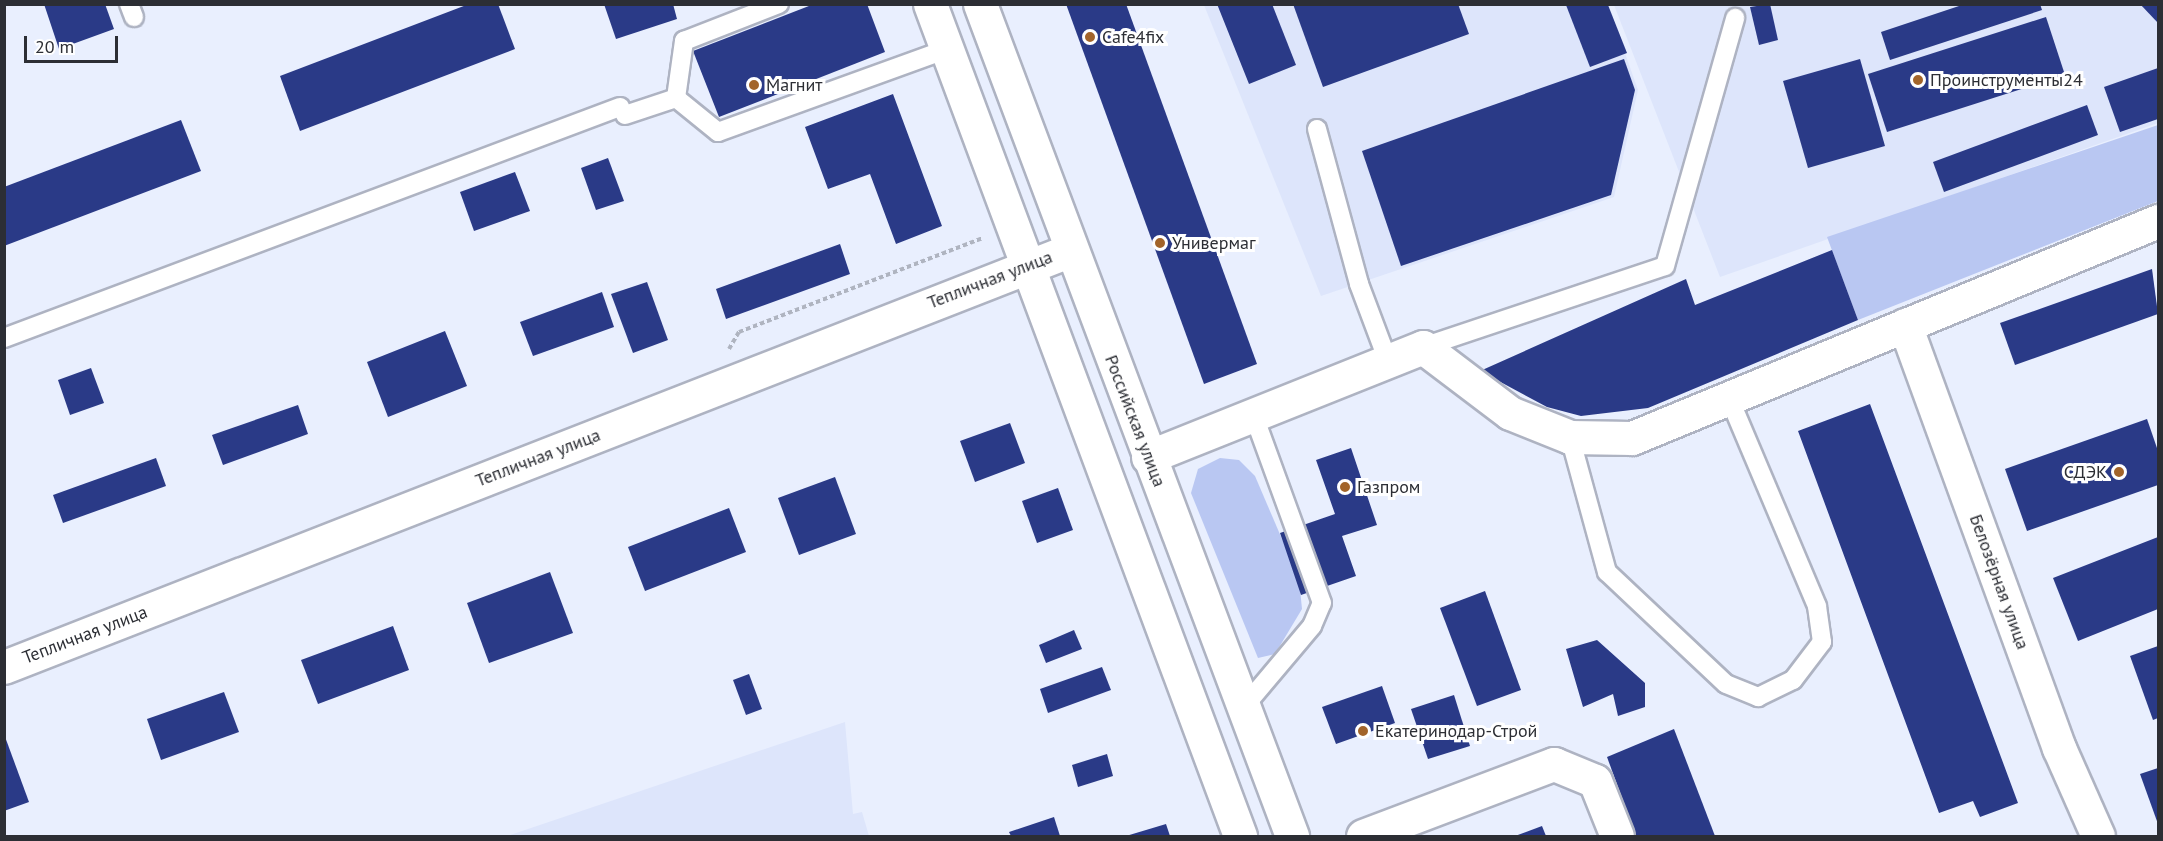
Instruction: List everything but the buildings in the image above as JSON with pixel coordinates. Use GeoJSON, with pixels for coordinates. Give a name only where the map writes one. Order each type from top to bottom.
{"type":"FeatureCollection","features":[{"type":"Feature","properties":{"kind":"street"},"geometry":{"type":"LineString","coordinates":[[930,4],[1240,837]]}},
{"type":"Feature","properties":{"kind":"street","name":"Российская улица"},"geometry":{"type":"LineString","coordinates":[[980,4],[1292,837]]}},
{"type":"Feature","properties":{"kind":"street"},"geometry":{"type":"LineString","coordinates":[[1148,457],[1253,413],[1423,347],[1510,413],[1570,437],[1632,438],[2158,221]]}},
{"type":"Feature","properties":{"kind":"street","name":"Тепличная улица"},"geometry":{"type":"LineString","coordinates":[[4,667],[1027,265],[1071,250]]}},
{"type":"Feature","properties":{"kind":"street","name":"Белозёрная улица"},"geometry":{"type":"LineString","coordinates":[[1905,325],[2059,748],[2098,837]]}},
{"type":"Feature","properties":{"kind":"street"},"geometry":{"type":"LineString","coordinates":[[1363,837],[1554,764],[1595,781],[1617,837]]}},
{"type":"Feature","properties":{"kind":"lane"},"geometry":{"type":"LineString","coordinates":[[676,98],[684,41],[779,4]]}},
{"type":"Feature","properties":{"kind":"lane"},"geometry":{"type":"LineString","coordinates":[[1423,347],[1665,266],[1735,18]]}},
{"type":"Feature","properties":{"kind":"lane"},"geometry":{"type":"LineString","coordinates":[[676,98],[718,132],[947,49]]}},
{"type":"Feature","properties":{"kind":"lane"},"geometry":{"type":"LineString","coordinates":[[4,338],[622,111],[676,98]]}},
{"type":"Feature","properties":{"kind":"lane"},"geometry":{"type":"LineString","coordinates":[[1317,129],[1359,284],[1388,361]]}},
{"type":"Feature","properties":{"kind":"lane"},"geometry":{"type":"LineString","coordinates":[[1570,437],[1608,572],[1726,684],[1758,697],[1792,680],[1822,642],[1817,606],[1729,398]]}},
{"type":"Feature","properties":{"kind":"lane"},"geometry":{"type":"LineString","coordinates":[[1243,708],[1312,627],[1322,603],[1253,413]]}},
{"type":"Feature","properties":{"kind":"shaded area"},"geometry":{"type":"Polygon","coordinates":[[[1204,5],[1608,5],[1638,90],[1614,197],[1321,296],[1204,5]]]}},
{"type":"Feature","properties":{"kind":"shaded area"},"geometry":{"type":"Polygon","coordinates":[[[1614,5],[2158,5],[2158,123],[1720,277],[1614,5]]]}},
{"type":"Feature","properties":{"kind":"shaded area"},"geometry":{"type":"Polygon","coordinates":[[[2158,125],[2158,201],[1858,320],[1827,237],[2158,125]]]}},
{"type":"Feature","properties":{"kind":"shaded area"},"geometry":{"type":"Polygon","coordinates":[[[1220,458],[1239,460],[1255,476],[1299,579],[1302,609],[1275,654],[1258,658],[1191,493],[1198,469],[1220,458]]]}},
{"type":"Feature","properties":{"kind":"shaded area"},"geometry":{"type":"Polygon","coordinates":[[[845,722],[853,814],[862,812],[869,836],[507,836],[845,722]]]}},
{"type":"Feature","properties":{"kind":"place","name":"Cafe4fix"},"geometry":{"type":"Point","coordinates":[1090,37]}},
{"type":"Feature","properties":{"kind":"place","name":"Проинструменты24"},"geometry":{"type":"Point","coordinates":[1918,80]}},
{"type":"Feature","properties":{"kind":"place","name":"Магнит"},"geometry":{"type":"Point","coordinates":[754,85]}},
{"type":"Feature","properties":{"kind":"place","name":"Универмаг"},"geometry":{"type":"Point","coordinates":[1160,243]}},
{"type":"Feature","properties":{"kind":"place","name":"СДЭК"},"geometry":{"type":"Point","coordinates":[2119,472]}},
{"type":"Feature","properties":{"kind":"place","name":"Газпром"},"geometry":{"type":"Point","coordinates":[1345,487]}},
{"type":"Feature","properties":{"kind":"place","name":"Екатеринодар-Строй"},"geometry":{"type":"Point","coordinates":[1363,731]}}]}
